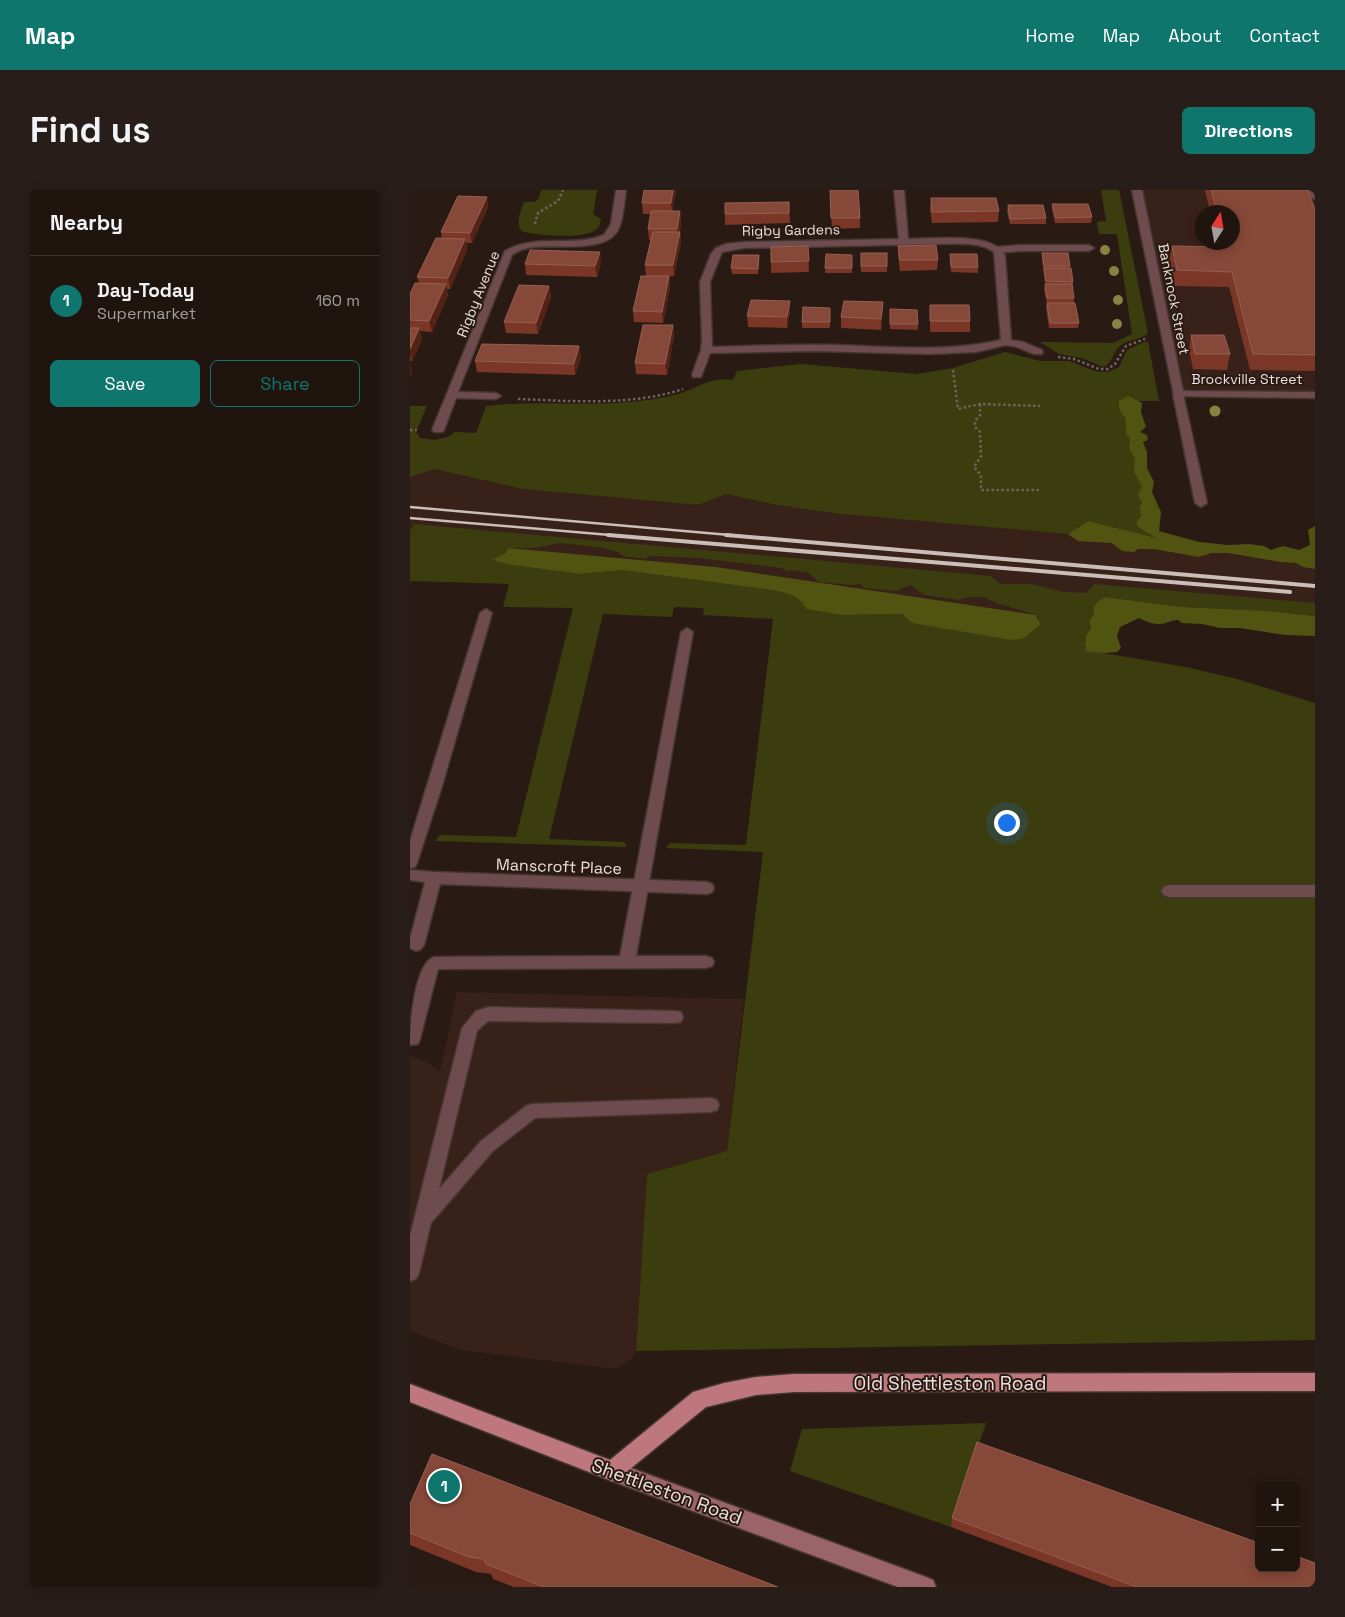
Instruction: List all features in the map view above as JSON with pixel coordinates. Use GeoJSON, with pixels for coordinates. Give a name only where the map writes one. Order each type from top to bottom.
{"type":"FeatureCollection","features":[{"type":"Feature","properties":{"kind":"main road","name":"Old Shettleston Road"},"geometry":{"type":"LineString","coordinates":[[612,1471],[700,1400],[724,1392],[756,1386],[794,1383],[1315,1382]]}},
{"type":"Feature","properties":{"kind":"main road","name":"Shettleston Road"},"geometry":{"type":"LineString","coordinates":[[410,1393],[612,1471]]}},
{"type":"Feature","properties":{"kind":"street","name":"Rigby Avenue"},"geometry":{"type":"LineString","coordinates":[[438,430],[508,253],[520,245],[539,242],[593,242],[610,234],[613,230],[621,190]]}},
{"type":"Feature","properties":{"kind":"street"},"geometry":{"type":"LineString","coordinates":[[899,190],[904,242]]}},
{"type":"Feature","properties":{"kind":"street","name":"Banknock Street"},"geometry":{"type":"LineString","coordinates":[[1137,190],[1201,503]]}},
{"type":"Feature","properties":{"kind":"street"},"geometry":{"type":"LineString","coordinates":[[1313,190],[1315,196]]}},
{"type":"Feature","properties":{"kind":"street","name":"Rigby Gardens"},"geometry":{"type":"LineString","coordinates":[[697,375],[706,350],[707,339],[704,287],[716,254],[719,250],[734,245],[904,242],[968,243],[992,247],[997,250],[1088,248]]}},
{"type":"Feature","properties":{"kind":"street"},"geometry":{"type":"LineString","coordinates":[[997,250],[1000,256],[1006,342]]}},
{"type":"Feature","properties":{"kind":"street"},"geometry":{"type":"LineString","coordinates":[[706,350],[814,348],[904,351],[976,349],[1006,342],[1019,344],[1038,352]]}},
{"type":"Feature","properties":{"kind":"street","name":"Brockville Street"},"geometry":{"type":"LineString","coordinates":[[1178,394],[1315,395]]}},
{"type":"Feature","properties":{"kind":"street"},"geometry":{"type":"LineString","coordinates":[[452,395],[496,396]]}},
{"type":"Feature","properties":{"kind":"street"},"geometry":{"type":"LineString","coordinates":[[410,863],[435,786],[486,613]]}},
{"type":"Feature","properties":{"kind":"street"},"geometry":{"type":"LineString","coordinates":[[628,962],[687,632]]}},
{"type":"Feature","properties":{"kind":"street","name":"Manscroft Place"},"geometry":{"type":"LineString","coordinates":[[410,875],[434,878],[707,888]]}},
{"type":"Feature","properties":{"kind":"street"},"geometry":{"type":"LineString","coordinates":[[416,945],[434,878]]}},
{"type":"Feature","properties":{"kind":"street"},"geometry":{"type":"LineString","coordinates":[[1169,891],[1315,891]]}},
{"type":"Feature","properties":{"kind":"street"},"geometry":{"type":"LineString","coordinates":[[412,1040],[431,966],[434,963],[706,962]]}},
{"type":"Feature","properties":{"kind":"street"},"geometry":{"type":"LineString","coordinates":[[410,1272],[470,1028],[482,1016],[489,1013],[675,1017]]}},
{"type":"Feature","properties":{"kind":"street"},"geometry":{"type":"LineString","coordinates":[[423,1220],[487,1146],[532,1111],[711,1105]]}},
{"type":"Feature","properties":{"kind":"street","name":"Shettleston Road"},"geometry":{"type":"LineString","coordinates":[[612,1471],[926,1587]]}},
{"type":"Feature","properties":{"kind":"path"},"geometry":{"type":"LineString","coordinates":[[539,242],[534,222],[536,216],[541,210],[558,201],[563,190]]}},
{"type":"Feature","properties":{"kind":"path"},"geometry":{"type":"LineString","coordinates":[[1038,352],[1074,359],[1104,370],[1113,367],[1122,350],[1133,342],[1166,338]]}},
{"type":"Feature","properties":{"kind":"path"},"geometry":{"type":"LineString","coordinates":[[976,349],[970,360],[950,365],[954,372],[954,387],[958,409],[980,404],[1040,406]]}},
{"type":"Feature","properties":{"kind":"path"},"geometry":{"type":"LineString","coordinates":[[496,396],[509,399],[557,401],[615,400],[672,393],[689,386],[697,375]]}},
{"type":"Feature","properties":{"kind":"path"},"geometry":{"type":"LineString","coordinates":[[980,404],[980,415],[976,420],[975,426],[980,432],[981,456],[976,460],[974,468],[981,475],[981,490],[1039,490]]}},
{"type":"Feature","properties":{"kind":"shaded area"},"geometry":{"type":"Polygon","coordinates":[[[541,190],[599,190],[597,191],[593,214],[601,219],[599,227],[582,235],[572,236],[523,232],[520,229],[519,222],[524,202],[535,202],[539,198],[541,190]]]}},
{"type":"Feature","properties":{"kind":"shaded area"},"geometry":{"type":"Polygon","coordinates":[[[1101,190],[1119,190],[1148,333],[1120,346],[1109,363],[1103,367],[1082,358],[1059,354],[1040,342],[1113,343],[1132,334],[1117,234],[1099,234],[1097,222],[1106,221],[1101,190]]]}},
{"type":"Feature","properties":{"kind":"shaded area"},"geometry":{"type":"Polygon","coordinates":[[[1138,190],[1315,190],[1315,395],[1179,394],[1138,190]]]}},
{"type":"Feature","properties":{"kind":"shaded area"},"geometry":{"type":"Polygon","coordinates":[[[1148,342],[1159,401],[1131,401],[1158,539],[1090,521],[1068,534],[832,513],[777,505],[726,494],[698,505],[523,489],[434,469],[410,477],[410,406],[427,406],[416,432],[420,438],[434,440],[448,437],[455,432],[476,433],[486,406],[640,401],[686,392],[717,380],[733,380],[737,371],[801,364],[917,374],[953,368],[1005,352],[1040,361],[1070,361],[1094,371],[1108,372],[1119,367],[1127,350],[1148,342]]]}},
{"type":"Feature","properties":{"kind":"shaded area"},"geometry":{"type":"Polygon","coordinates":[[[1128,396],[1142,403],[1141,412],[1146,427],[1140,432],[1147,435],[1148,440],[1143,442],[1147,452],[1147,468],[1154,482],[1152,492],[1161,512],[1159,531],[1199,542],[1228,545],[1249,544],[1264,546],[1271,550],[1283,546],[1299,550],[1310,545],[1308,530],[1315,526],[1315,569],[1303,567],[1296,563],[1228,553],[1212,553],[1199,557],[1154,549],[1138,549],[1134,552],[1122,551],[1112,543],[1078,541],[1068,534],[1089,521],[1156,538],[1137,526],[1137,520],[1141,517],[1140,506],[1142,503],[1138,495],[1142,486],[1134,472],[1135,459],[1129,448],[1130,438],[1126,434],[1126,419],[1119,409],[1119,401],[1128,396]]]}},
{"type":"Feature","properties":{"kind":"shaded area"},"geometry":{"type":"Polygon","coordinates":[[[434,469],[523,489],[698,505],[726,494],[777,505],[832,513],[1089,521],[1158,539],[1315,556],[1315,635],[1100,604],[1036,615],[716,567],[410,540],[410,477],[434,469]]]}},
{"type":"Feature","properties":{"kind":"shaded area"},"geometry":{"type":"Polygon","coordinates":[[[414,524],[991,576],[1000,584],[1031,584],[1064,592],[1086,593],[1094,584],[1315,603],[1315,616],[1268,611],[1182,607],[1105,597],[1098,601],[1093,608],[1094,614],[1089,621],[1091,628],[1088,633],[1085,650],[1186,667],[1237,679],[1315,703],[1315,1340],[636,1351],[647,1174],[727,1151],[763,852],[666,848],[670,843],[746,845],[773,619],[703,615],[704,608],[674,607],[672,617],[603,614],[549,839],[624,842],[627,847],[435,841],[440,835],[516,837],[573,608],[503,607],[509,584],[411,581],[410,583],[410,530],[414,524]],[[561,543],[534,548],[508,548],[506,554],[493,560],[511,565],[581,574],[622,570],[772,590],[796,597],[806,609],[842,615],[902,614],[912,623],[1029,635],[1039,618],[1036,615],[996,603],[984,597],[968,597],[959,600],[924,595],[911,585],[896,591],[864,588],[860,584],[819,582],[807,572],[790,570],[788,572],[782,568],[699,558],[649,556],[645,559],[623,556],[618,552],[604,548],[561,543]]]}},
{"type":"Feature","properties":{"kind":"shaded area"},"geometry":{"type":"Polygon","coordinates":[[[508,548],[716,567],[1036,615],[1040,623],[1025,638],[1012,640],[912,623],[902,614],[842,615],[806,609],[796,597],[772,590],[622,570],[581,574],[511,565],[492,560],[505,554],[508,548]]]}},
{"type":"Feature","properties":{"kind":"shaded area"},"geometry":{"type":"Polygon","coordinates":[[[1105,597],[1182,607],[1268,611],[1315,616],[1315,636],[1285,635],[1240,628],[1220,628],[1202,624],[1182,623],[1178,620],[1156,624],[1139,618],[1120,627],[1117,636],[1121,648],[1117,652],[1085,651],[1086,636],[1091,628],[1089,621],[1094,614],[1093,608],[1098,601],[1105,597]]]}},
{"type":"Feature","properties":{"kind":"shaded area"},"geometry":{"type":"Polygon","coordinates":[[[457,992],[744,999],[727,1151],[647,1174],[636,1351],[631,1359],[616,1369],[461,1350],[410,1331],[410,1056],[425,1061],[440,1071],[457,992]]]}},
{"type":"Feature","properties":{"kind":"shaded area"},"geometry":{"type":"Polygon","coordinates":[[[986,1423],[951,1527],[790,1471],[802,1429],[986,1423]]]}},
{"type":"Feature","properties":{"kind":"building"},"geometry":{"type":"Polygon","coordinates":[[[644,190],[673,190],[671,203],[642,203],[644,190]]]}},
{"type":"Feature","properties":{"kind":"building"},"geometry":{"type":"Polygon","coordinates":[[[830,190],[858,190],[860,218],[831,218],[830,190]]]}},
{"type":"Feature","properties":{"kind":"building"},"geometry":{"type":"Polygon","coordinates":[[[1211,190],[1308,190],[1315,210],[1315,355],[1253,354],[1232,272],[1177,270],[1172,246],[1195,246],[1195,250],[1240,250],[1240,205],[1215,205],[1211,190]]]}},
{"type":"Feature","properties":{"kind":"building"},"geometry":{"type":"Polygon","coordinates":[[[458,196],[487,197],[470,233],[441,232],[458,196]]]}},
{"type":"Feature","properties":{"kind":"building"},"geometry":{"type":"Polygon","coordinates":[[[931,198],[996,198],[999,211],[932,212],[931,198]]]}},
{"type":"Feature","properties":{"kind":"building"},"geometry":{"type":"Polygon","coordinates":[[[789,202],[789,213],[725,214],[725,203],[789,202]]]}},
{"type":"Feature","properties":{"kind":"building"},"geometry":{"type":"Polygon","coordinates":[[[1052,204],[1088,204],[1092,217],[1056,218],[1052,204]]]}},
{"type":"Feature","properties":{"kind":"building"},"geometry":{"type":"Polygon","coordinates":[[[1008,205],[1043,205],[1046,218],[1010,219],[1008,205]]]}},
{"type":"Feature","properties":{"kind":"building"},"geometry":{"type":"Polygon","coordinates":[[[651,211],[680,211],[677,229],[648,229],[651,211]]]}},
{"type":"Feature","properties":{"kind":"building"},"geometry":{"type":"Polygon","coordinates":[[[653,232],[680,232],[673,265],[645,265],[653,232]]]}},
{"type":"Feature","properties":{"kind":"building"},"geometry":{"type":"Polygon","coordinates":[[[436,238],[465,239],[448,278],[417,277],[436,238]]]}},
{"type":"Feature","properties":{"kind":"building"},"geometry":{"type":"Polygon","coordinates":[[[936,245],[938,260],[900,260],[898,246],[936,245]]]}},
{"type":"Feature","properties":{"kind":"building"},"geometry":{"type":"Polygon","coordinates":[[[808,246],[809,261],[771,262],[771,247],[808,246]]]}},
{"type":"Feature","properties":{"kind":"building"},"geometry":{"type":"Polygon","coordinates":[[[530,250],[600,252],[595,266],[525,264],[530,250]]]}},
{"type":"Feature","properties":{"kind":"building"},"geometry":{"type":"Polygon","coordinates":[[[861,253],[887,253],[887,266],[861,266],[861,253]]]}},
{"type":"Feature","properties":{"kind":"building"},"geometry":{"type":"Polygon","coordinates":[[[1042,253],[1068,253],[1070,266],[1044,266],[1042,253]]]}},
{"type":"Feature","properties":{"kind":"building"},"geometry":{"type":"Polygon","coordinates":[[[826,254],[852,255],[852,268],[825,268],[826,254]]]}},
{"type":"Feature","properties":{"kind":"building"},"geometry":{"type":"Polygon","coordinates":[[[950,254],[977,254],[978,267],[951,267],[950,254]]]}},
{"type":"Feature","properties":{"kind":"building"},"geometry":{"type":"Polygon","coordinates":[[[733,255],[759,255],[758,269],[731,268],[733,255]]]}},
{"type":"Feature","properties":{"kind":"building"},"geometry":{"type":"Polygon","coordinates":[[[1044,268],[1071,268],[1073,282],[1046,281],[1044,268]]]}},
{"type":"Feature","properties":{"kind":"building"},"geometry":{"type":"Polygon","coordinates":[[[641,276],[669,276],[662,312],[633,311],[641,276]]]}},
{"type":"Feature","properties":{"kind":"building"},"geometry":{"type":"Polygon","coordinates":[[[415,283],[446,284],[429,321],[410,320],[410,294],[415,283]]]}},
{"type":"Feature","properties":{"kind":"building"},"geometry":{"type":"Polygon","coordinates":[[[1045,284],[1072,284],[1074,298],[1047,298],[1045,284]]]}},
{"type":"Feature","properties":{"kind":"building"},"geometry":{"type":"Polygon","coordinates":[[[519,285],[549,286],[536,323],[504,322],[519,285]]]}},
{"type":"Feature","properties":{"kind":"building"},"geometry":{"type":"Polygon","coordinates":[[[751,300],[790,301],[787,317],[747,316],[751,300]]]}},
{"type":"Feature","properties":{"kind":"building"},"geometry":{"type":"Polygon","coordinates":[[[844,301],[883,302],[881,319],[841,317],[844,301]]]}},
{"type":"Feature","properties":{"kind":"building"},"geometry":{"type":"Polygon","coordinates":[[[1047,303],[1075,303],[1079,323],[1050,323],[1047,303]]]}},
{"type":"Feature","properties":{"kind":"building"},"geometry":{"type":"Polygon","coordinates":[[[930,305],[969,305],[970,321],[930,321],[930,305]]]}},
{"type":"Feature","properties":{"kind":"building"},"geometry":{"type":"Polygon","coordinates":[[[803,307],[830,308],[830,322],[802,322],[803,307]]]}},
{"type":"Feature","properties":{"kind":"building"},"geometry":{"type":"Polygon","coordinates":[[[890,309],[917,310],[918,324],[890,324],[890,309]]]}},
{"type":"Feature","properties":{"kind":"building"},"geometry":{"type":"Polygon","coordinates":[[[643,325],[673,325],[665,364],[635,363],[643,325]]]}},
{"type":"Feature","properties":{"kind":"building"},"geometry":{"type":"Polygon","coordinates":[[[410,328],[419,328],[410,349],[410,328]]]}},
{"type":"Feature","properties":{"kind":"building"},"geometry":{"type":"Polygon","coordinates":[[[1191,335],[1224,335],[1230,354],[1195,354],[1191,335]]]}},
{"type":"Feature","properties":{"kind":"building"},"geometry":{"type":"Polygon","coordinates":[[[482,344],[579,346],[574,364],[475,361],[482,344]]]}},
{"type":"Feature","properties":{"kind":"building"},"geometry":{"type":"Polygon","coordinates":[[[977,1442],[1255,1542],[1255,1572],[1300,1572],[1300,1557],[1315,1563],[1315,1587],[1137,1587],[952,1518],[977,1442]]]}},
{"type":"Feature","properties":{"kind":"building"},"geometry":{"type":"Polygon","coordinates":[[[432,1454],[778,1587],[544,1587],[486,1564],[484,1559],[469,1557],[410,1533],[410,1504],[432,1454]]]}},
{"type":"Feature","properties":{"kind":"railway"},"geometry":{"type":"LineString","coordinates":[[410,507],[741,536]]}},
{"type":"Feature","properties":{"kind":"railway"},"geometry":{"type":"LineString","coordinates":[[410,518],[622,536]]}},
{"type":"Feature","properties":{"kind":"railway"},"geometry":{"type":"LineString","coordinates":[[608,535],[1290,592]]}},
{"type":"Feature","properties":{"kind":"railway"},"geometry":{"type":"LineString","coordinates":[[726,535],[1315,586]]}},
{"type":"Feature","properties":{"kind":"place","name":"Day-Today"},"geometry":{"type":"Point","coordinates":[444,1486]}}]}
